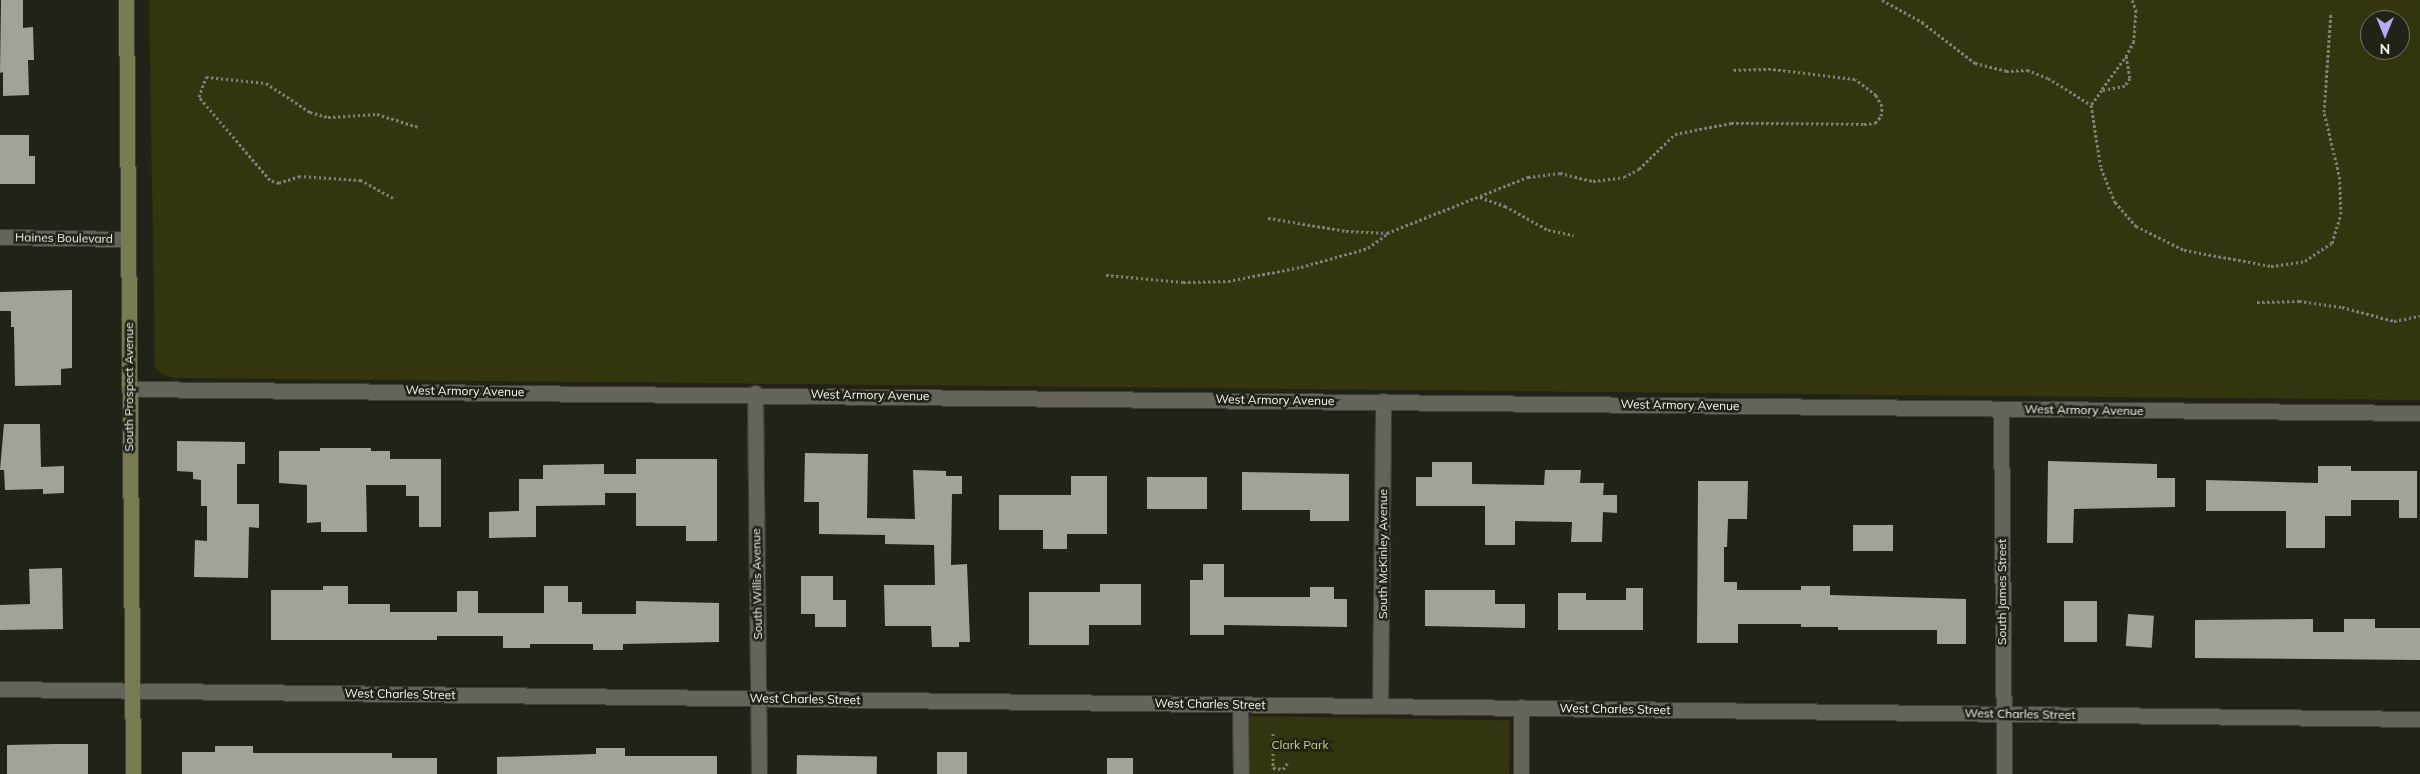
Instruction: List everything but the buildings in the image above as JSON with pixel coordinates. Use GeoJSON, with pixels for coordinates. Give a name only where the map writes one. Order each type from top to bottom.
{"type":"FeatureCollection","features":[{"type":"Feature","properties":{"kind":"main road","name":"South Prospect Avenue"},"geometry":{"type":"LineString","coordinates":[[126,0],[133,774]]}},
{"type":"Feature","properties":{"kind":"street","name":"Haines Boulevard"},"geometry":{"type":"LineString","coordinates":[[0,237],[128,239]]}},
{"type":"Feature","properties":{"kind":"street","name":"West Armory Avenue"},"geometry":{"type":"LineString","coordinates":[[129,389],[755,393],[2420,414]]}},
{"type":"Feature","properties":{"kind":"street","name":"South Willis Avenue"},"geometry":{"type":"LineString","coordinates":[[755,393],[759,774]]}},
{"type":"Feature","properties":{"kind":"street","name":"South McKinley Avenue"},"geometry":{"type":"LineString","coordinates":[[1380,706],[1383,401]]}},
{"type":"Feature","properties":{"kind":"street","name":"South James Street"},"geometry":{"type":"LineString","coordinates":[[2001,409],[2004,774]]}},
{"type":"Feature","properties":{"kind":"street","name":"West Charles Street"},"geometry":{"type":"LineString","coordinates":[[0,689],[2420,718]]}},
{"type":"Feature","properties":{"kind":"street"},"geometry":{"type":"LineString","coordinates":[[1240,704],[1241,774]]}},
{"type":"Feature","properties":{"kind":"street"},"geometry":{"type":"LineString","coordinates":[[1521,708],[1522,774]]}},
{"type":"Feature","properties":{"kind":"path"},"geometry":{"type":"LineString","coordinates":[[1882,0],[1922,22],[1975,63],[2006,71],[2027,70],[2048,78],[2090,105],[2101,168],[2116,202],[2136,226],[2184,250],[2271,266],[2305,261],[2332,243],[2341,214],[2340,179],[2324,112],[2331,12]]}},
{"type":"Feature","properties":{"kind":"path"},"geometry":{"type":"LineString","coordinates":[[2090,105],[2126,56],[2134,41],[2136,10],[2132,0]]}},
{"type":"Feature","properties":{"kind":"path"},"geometry":{"type":"LineString","coordinates":[[2102,90],[2125,86],[2130,78],[2126,56]]}},
{"type":"Feature","properties":{"kind":"path"},"geometry":{"type":"LineString","coordinates":[[1106,275],[1183,282],[1228,281],[1301,267],[1368,248],[1388,233],[1458,203],[1546,173],[1560,173],[1594,181],[1624,177],[1639,170],[1675,134],[1731,123],[1864,124],[1875,123],[1880,116],[1882,106],[1876,95],[1855,79],[1772,69],[1731,70]]}},
{"type":"Feature","properties":{"kind":"path"},"geometry":{"type":"LineString","coordinates":[[393,198],[361,180],[300,176],[279,183],[270,180],[199,97],[206,77],[266,83],[310,112],[328,117],[377,114],[418,128]]}},
{"type":"Feature","properties":{"kind":"path"},"geometry":{"type":"LineString","coordinates":[[1480,197],[1505,206],[1548,230],[1574,235]]}},
{"type":"Feature","properties":{"kind":"path"},"geometry":{"type":"LineString","coordinates":[[1268,218],[1346,231],[1388,233]]}},
{"type":"Feature","properties":{"kind":"path"},"geometry":{"type":"LineString","coordinates":[[2257,302],[2299,301],[2333,306],[2394,321],[2420,316]]}},
{"type":"Feature","properties":{"kind":"path"},"geometry":{"type":"LineString","coordinates":[[1273,733],[1273,768],[1283,769],[1289,761]]}},
{"type":"Feature","properties":{"kind":"green space"},"geometry":{"type":"Polygon","coordinates":[[[149,0],[2420,0],[2420,400],[176,378],[163,375],[155,367],[149,0]]]}},
{"type":"Feature","properties":{"kind":"green space","name":"Clark Park"},"geometry":{"type":"Polygon","coordinates":[[[1250,716],[1510,721],[1509,774],[1249,774],[1250,716]]]}}]}
